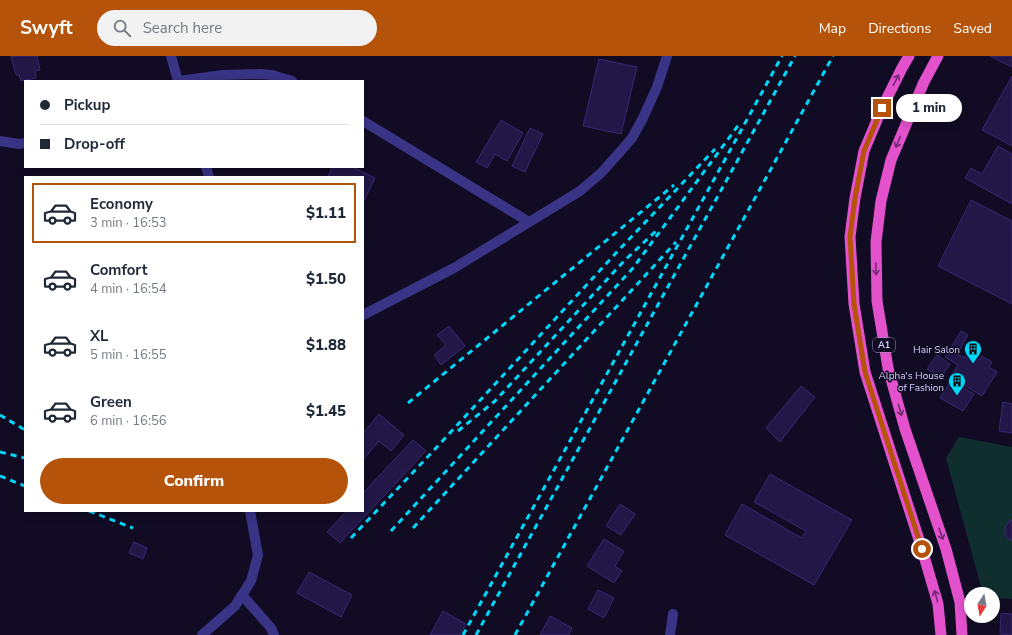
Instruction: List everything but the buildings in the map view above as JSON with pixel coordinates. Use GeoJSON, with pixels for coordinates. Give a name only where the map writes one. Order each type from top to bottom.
{"type":"FeatureCollection","features":[{"type":"Feature","properties":{"kind":"highway","name":"A1"},"geometry":{"type":"LineString","coordinates":[[909,56],[882,108],[864,151],[855,198],[850,237],[854,304],[865,372],[922,549],[938,604],[941,635]]}},
{"type":"Feature","properties":{"kind":"highway","name":"A1"},"geometry":{"type":"LineString","coordinates":[[938,56],[924,82],[891,160],[880,201],[876,242],[877,301],[888,368],[906,429],[946,549],[960,602],[962,635]]}},
{"type":"Feature","properties":{"kind":"street"},"geometry":{"type":"LineString","coordinates":[[171,56],[178,80]]}},
{"type":"Feature","properties":{"kind":"street"},"geometry":{"type":"LineString","coordinates":[[364,314],[454,268],[580,191],[601,173],[632,138],[642,120],[657,86],[667,56]]}},
{"type":"Feature","properties":{"kind":"street"},"geometry":{"type":"LineString","coordinates":[[184,80],[223,74],[260,74],[272,75],[289,80]]}},
{"type":"Feature","properties":{"kind":"street"},"geometry":{"type":"LineString","coordinates":[[364,122],[529,222]]}},
{"type":"Feature","properties":{"kind":"street"},"geometry":{"type":"LineString","coordinates":[[0,141],[19,144],[24,143]]}},
{"type":"Feature","properties":{"kind":"street"},"geometry":{"type":"LineString","coordinates":[[202,635],[235,606],[251,581],[258,555],[250,512]]}},
{"type":"Feature","properties":{"kind":"street"},"geometry":{"type":"LineString","coordinates":[[242,595],[271,628],[274,635]]}},
{"type":"Feature","properties":{"kind":"street"},"geometry":{"type":"LineString","coordinates":[[670,635],[672,614]]}},
{"type":"Feature","properties":{"kind":"green space"},"geometry":{"type":"Polygon","coordinates":[[[959,437],[1012,447],[1012,599],[1000,598],[1000,587],[981,587],[946,458],[959,437]]]}},
{"type":"Feature","properties":{"kind":"railway"},"geometry":{"type":"LineString","coordinates":[[463,635],[782,56]]}},
{"type":"Feature","properties":{"kind":"railway"},"geometry":{"type":"LineString","coordinates":[[476,635],[795,56]]}},
{"type":"Feature","properties":{"kind":"railway"},"geometry":{"type":"LineString","coordinates":[[515,635],[833,56]]}},
{"type":"Feature","properties":{"kind":"railway"},"geometry":{"type":"LineString","coordinates":[[391,531],[633,268],[740,123]]}},
{"type":"Feature","properties":{"kind":"railway"},"geometry":{"type":"LineString","coordinates":[[351,538],[616,253],[715,149]]}},
{"type":"Feature","properties":{"kind":"railway"},"geometry":{"type":"LineString","coordinates":[[408,403],[674,185]]}},
{"type":"Feature","properties":{"kind":"railway"},"geometry":{"type":"LineString","coordinates":[[458,431],[495,401],[624,261],[656,231]]}},
{"type":"Feature","properties":{"kind":"railway"},"geometry":{"type":"LineString","coordinates":[[413,528],[676,242]]}},
{"type":"Feature","properties":{"kind":"railway"},"geometry":{"type":"LineString","coordinates":[[0,415],[24,429]]}},
{"type":"Feature","properties":{"kind":"railway"},"geometry":{"type":"LineString","coordinates":[[0,452],[24,458]]}},
{"type":"Feature","properties":{"kind":"railway"},"geometry":{"type":"LineString","coordinates":[[0,476],[24,486]]}},
{"type":"Feature","properties":{"kind":"railway"},"geometry":{"type":"LineString","coordinates":[[92,512],[133,528]]}},
{"type":"Feature","properties":{"kind":"place","name":"Hair Salon"},"geometry":{"type":"Point","coordinates":[973,364]}},
{"type":"Feature","properties":{"kind":"place","name":"Alpha's House of Fashion"},"geometry":{"type":"Point","coordinates":[957,396]}},
{"type":"Feature","properties":{"kind":"route"},"geometry":{"type":"LineString","coordinates":[[882,108],[864,151],[855,198],[850,237],[854,304],[865,372],[922,549]]}}]}
